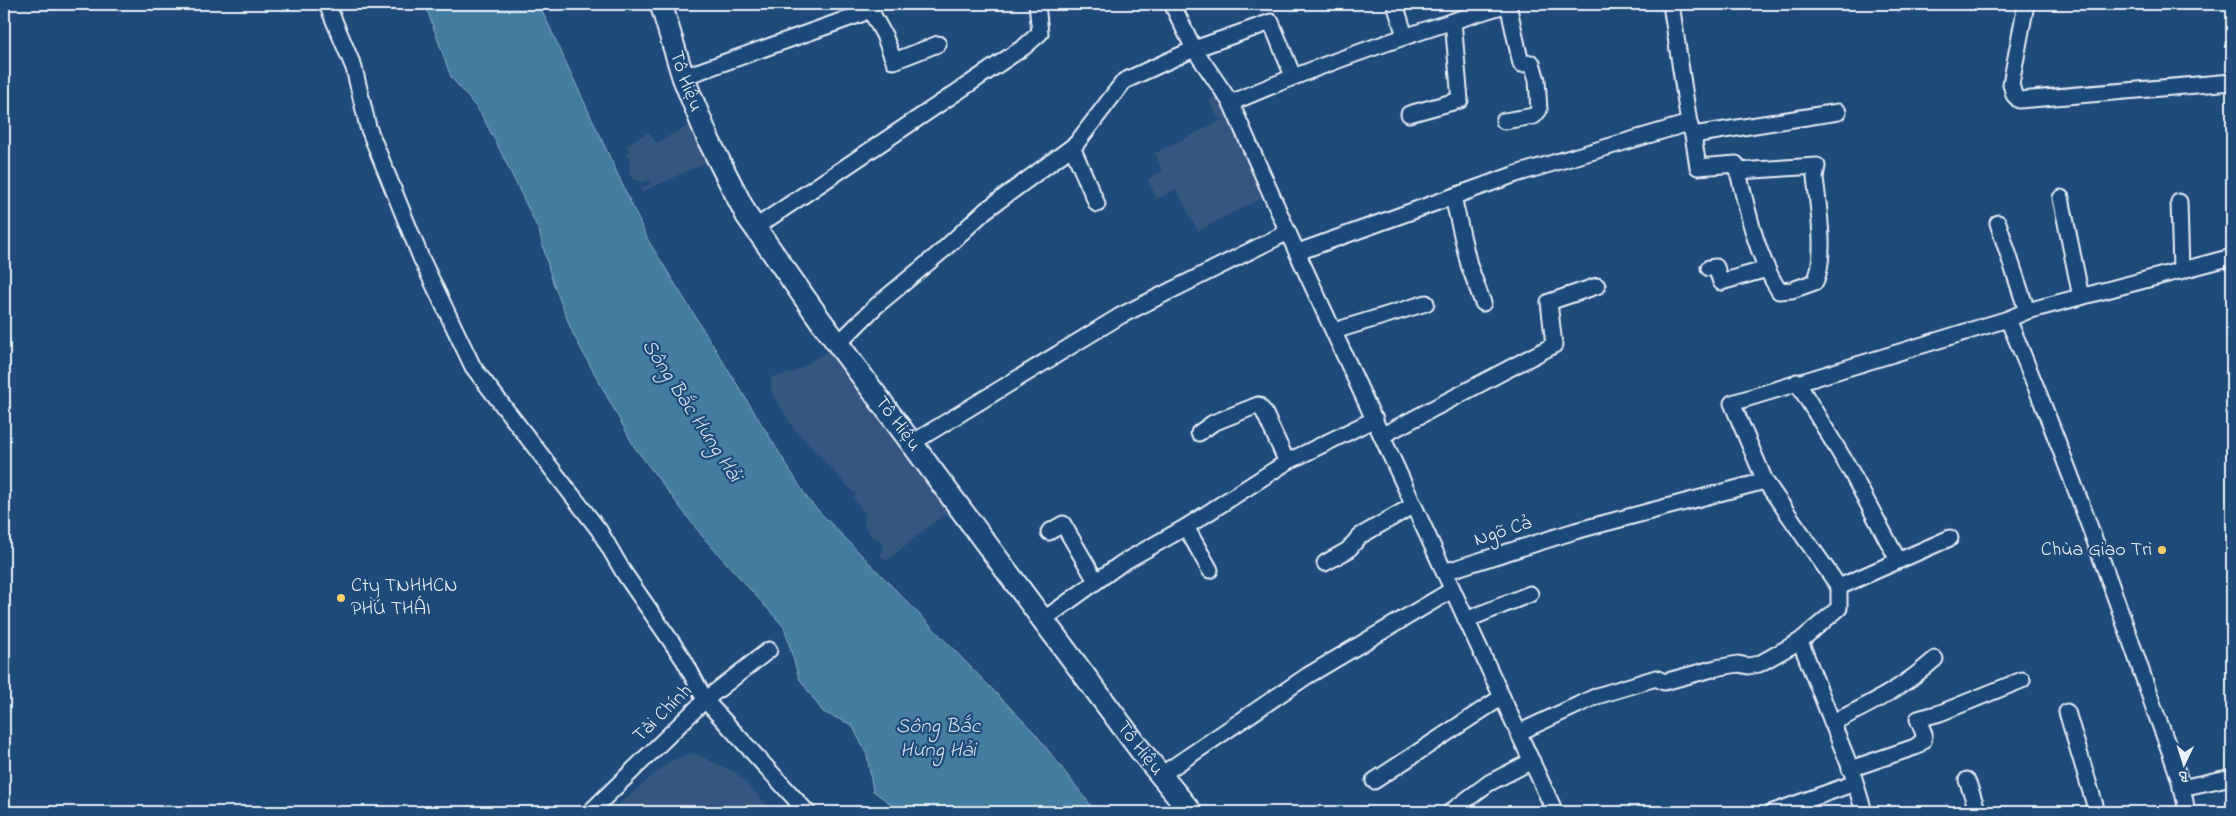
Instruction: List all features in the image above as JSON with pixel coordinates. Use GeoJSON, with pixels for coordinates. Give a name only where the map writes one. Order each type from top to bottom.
{"type":"FeatureCollection","features":[{"type":"Feature","properties":{"kind":"main road","name":"Tô Hiệu"},"geometry":{"type":"LineString","coordinates":[[661,4],[683,77],[708,141],[747,216],[838,344],[1043,620],[1191,812]]}},
{"type":"Feature","properties":{"kind":"street"},"geometry":{"type":"LineString","coordinates":[[327,4],[354,68],[372,136],[421,258],[473,367],[599,530],[624,573],[684,660],[706,700],[807,812]]}},
{"type":"Feature","properties":{"kind":"street"},"geometry":{"type":"LineString","coordinates":[[756,227],[1024,47],[1040,33],[1037,4]]}},
{"type":"Feature","properties":{"kind":"street"},"geometry":{"type":"LineString","coordinates":[[1172,4],[1194,49],[1231,103],[1452,590],[1554,805]]}},
{"type":"Feature","properties":{"kind":"street"},"geometry":{"type":"LineString","coordinates":[[1395,4],[1405,36]]}},
{"type":"Feature","properties":{"kind":"street"},"geometry":{"type":"LineString","coordinates":[[1231,103],[1293,76],[1405,36],[1508,4],[1521,64],[1532,63],[1537,80],[1539,110],[1534,116],[1504,121]]}},
{"type":"Feature","properties":{"kind":"street"},"geometry":{"type":"LineString","coordinates":[[1671,4],[1698,168],[1736,164],[1738,171],[1768,269],[1779,291],[1792,290],[1816,282],[1820,273],[1815,178],[1817,166],[1738,171]]}},
{"type":"Feature","properties":{"kind":"street"},"geometry":{"type":"LineString","coordinates":[[2026,4],[2011,84],[2014,95],[2019,100],[2232,82]]}},
{"type":"Feature","properties":{"kind":"street"},"geometry":{"type":"LineString","coordinates":[[683,77],[861,14],[868,5],[894,61],[938,44]]}},
{"type":"Feature","properties":{"kind":"street"},"geometry":{"type":"LineString","coordinates":[[1409,114],[1460,100],[1453,21]]}},
{"type":"Feature","properties":{"kind":"street"},"geometry":{"type":"LineString","coordinates":[[838,344],[875,307],[942,251],[986,210],[1072,147],[1124,81],[1194,49],[1271,22],[1293,76]]}},
{"type":"Feature","properties":{"kind":"street"},"geometry":{"type":"LineString","coordinates":[[1298,252],[1325,240],[1453,198],[1516,174],[1691,129],[1838,112]]}},
{"type":"Feature","properties":{"kind":"street"},"geometry":{"type":"LineString","coordinates":[[1072,147],[1097,204]]}},
{"type":"Feature","properties":{"kind":"street"},"geometry":{"type":"LineString","coordinates":[[1453,198],[1469,265],[1483,303]]}},
{"type":"Feature","properties":{"kind":"street"},"geometry":{"type":"LineString","coordinates":[[2061,198],[2081,297]]}},
{"type":"Feature","properties":{"kind":"street"},"geometry":{"type":"LineString","coordinates":[[2179,202],[2181,271]]}},
{"type":"Feature","properties":{"kind":"street"},"geometry":{"type":"LineString","coordinates":[[1998,223],[2027,311]]}},
{"type":"Feature","properties":{"kind":"street"},"geometry":{"type":"LineString","coordinates":[[912,444],[1120,316],[1288,232]]}},
{"type":"Feature","properties":{"kind":"street"},"geometry":{"type":"LineString","coordinates":[[1520,732],[1597,696],[1656,678],[1664,682],[1716,668],[1738,664],[1748,666],[1759,664],[1800,641],[1839,608],[1839,587],[1766,481],[1732,403],[2008,319],[2027,311],[2232,257]]}},
{"type":"Feature","properties":{"kind":"street"},"geometry":{"type":"LineString","coordinates":[[1709,268],[1716,267],[1721,282],[1768,269]]}},
{"type":"Feature","properties":{"kind":"street"},"geometry":{"type":"LineString","coordinates":[[1382,435],[1554,345],[1549,302],[1597,286]]}},
{"type":"Feature","properties":{"kind":"street"},"geometry":{"type":"LineString","coordinates":[[1334,331],[1426,303]]}},
{"type":"Feature","properties":{"kind":"street"},"geometry":{"type":"LineString","coordinates":[[2008,319],[2047,411],[2140,668],[2180,788],[2191,810]]}},
{"type":"Feature","properties":{"kind":"street"},"geometry":{"type":"LineString","coordinates":[[1797,382],[1849,468],[1898,560]]}},
{"type":"Feature","properties":{"kind":"street"},"geometry":{"type":"LineString","coordinates":[[1199,433],[1213,423],[1258,405],[1264,412],[1287,462]]}},
{"type":"Feature","properties":{"kind":"street"},"geometry":{"type":"LineString","coordinates":[[1043,620],[1122,563],[1186,527],[1287,462],[1375,419]]}},
{"type":"Feature","properties":{"kind":"street","name":"Ngõ Cả"},"geometry":{"type":"LineString","coordinates":[[1444,572],[1575,531],[1766,481]]}},
{"type":"Feature","properties":{"kind":"street"},"geometry":{"type":"LineString","coordinates":[[1325,563],[1348,550],[1360,536],[1414,504]]}},
{"type":"Feature","properties":{"kind":"street"},"geometry":{"type":"LineString","coordinates":[[1049,532],[1062,524],[1096,581]]}},
{"type":"Feature","properties":{"kind":"street"},"geometry":{"type":"LineString","coordinates":[[1186,527],[1210,570]]}},
{"type":"Feature","properties":{"kind":"street"},"geometry":{"type":"LineString","coordinates":[[1839,587],[1950,538]]}},
{"type":"Feature","properties":{"kind":"street"},"geometry":{"type":"LineString","coordinates":[[1161,775],[1307,676],[1452,590]]}},
{"type":"Feature","properties":{"kind":"street"},"geometry":{"type":"LineString","coordinates":[[1466,620],[1530,594]]}},
{"type":"Feature","properties":{"kind":"street"},"geometry":{"type":"LineString","coordinates":[[1800,641],[1853,776],[1864,812]]}},
{"type":"Feature","properties":{"kind":"street","name":"Tài Chính"},"geometry":{"type":"LineString","coordinates":[[590,812],[706,700],[769,650]]}},
{"type":"Feature","properties":{"kind":"street"},"geometry":{"type":"LineString","coordinates":[[1832,723],[1887,696],[1912,680],[1935,659]]}},
{"type":"Feature","properties":{"kind":"street"},"geometry":{"type":"LineString","coordinates":[[1773,812],[1924,741],[1924,734],[1918,719],[1940,714],[2022,680]]}},
{"type":"Feature","properties":{"kind":"street"},"geometry":{"type":"LineString","coordinates":[[1374,781],[1502,697]]}},
{"type":"Feature","properties":{"kind":"street"},"geometry":{"type":"LineString","coordinates":[[2067,712],[2097,812]]}},
{"type":"Feature","properties":{"kind":"street"},"geometry":{"type":"LineString","coordinates":[[1450,812],[1489,783],[1532,761]]}},
{"type":"Feature","properties":{"kind":"street"},"geometry":{"type":"LineString","coordinates":[[2180,788],[2232,777]]}},
{"type":"Feature","properties":{"kind":"street"},"geometry":{"type":"LineString","coordinates":[[1967,780],[1978,812]]}},
{"type":"Feature","properties":{"kind":"shaded area"},"geometry":{"type":"Polygon","coordinates":[[[1216,96],[1267,195],[1198,231],[1176,189],[1157,199],[1147,179],[1162,171],[1155,153],[1220,121],[1209,100],[1216,96]]]}},
{"type":"Feature","properties":{"kind":"shaded area"},"geometry":{"type":"Polygon","coordinates":[[[700,120],[718,157],[642,192],[641,188],[651,184],[650,180],[642,182],[632,179],[629,172],[630,159],[626,156],[629,150],[626,145],[649,132],[656,143],[700,120]]]}},
{"type":"Feature","properties":{"kind":"shaded area"},"geometry":{"type":"Polygon","coordinates":[[[838,344],[957,504],[886,561],[880,555],[883,551],[880,539],[873,538],[867,528],[864,528],[865,514],[853,498],[856,495],[794,429],[771,392],[771,377],[794,372],[838,344]]]}},
{"type":"Feature","properties":{"kind":"shaded area"},"geometry":{"type":"Polygon","coordinates":[[[693,753],[735,772],[774,812],[610,812],[670,761],[693,753]]]}},
{"type":"Feature","properties":{"kind":"water","name":"Sông Bắc Hưng Hải"},"geometry":{"type":"Polygon","coordinates":[[[425,4],[539,4],[648,240],[809,501],[1033,731],[1096,812],[902,812],[873,791],[867,755],[852,725],[823,712],[799,678],[784,627],[702,536],[635,448],[573,334],[551,277],[539,231],[500,150],[480,112],[451,77],[425,4]]]}},
{"type":"Feature","properties":{"kind":"place","name":"Chùa Giao Trì"},"geometry":{"type":"Point","coordinates":[2162,550]}},
{"type":"Feature","properties":{"kind":"place","name":"Cty TNHHCN PHÚ THÁI"},"geometry":{"type":"Point","coordinates":[341,598]}}]}
